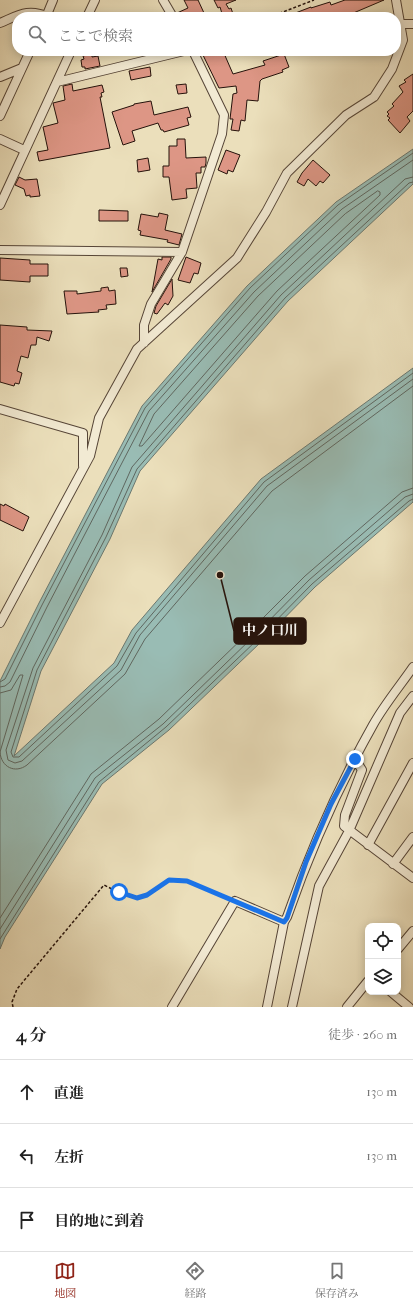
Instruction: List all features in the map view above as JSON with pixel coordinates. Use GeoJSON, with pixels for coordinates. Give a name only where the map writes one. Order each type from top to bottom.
{"type":"FeatureCollection","features":[{"type":"Feature","properties":{"kind":"street"},"geometry":{"type":"LineString","coordinates":[[49,12],[54,0]]}},
{"type":"Feature","properties":{"kind":"street"},"geometry":{"type":"LineString","coordinates":[[89,12],[95,0]]}},
{"type":"Feature","properties":{"kind":"street"},"geometry":{"type":"LineString","coordinates":[[163,0],[170,12]]}},
{"type":"Feature","properties":{"kind":"street"},"geometry":{"type":"LineString","coordinates":[[396,0],[399,12]]}},
{"type":"Feature","properties":{"kind":"street"},"geometry":{"type":"LineString","coordinates":[[0,23],[12,18]]}},
{"type":"Feature","properties":{"kind":"street"},"geometry":{"type":"LineString","coordinates":[[401,20],[403,40],[401,46]]}},
{"type":"Feature","properties":{"kind":"street"},"geometry":{"type":"LineString","coordinates":[[402,24],[413,24]]}},
{"type":"Feature","properties":{"kind":"street"},"geometry":{"type":"LineString","coordinates":[[0,116],[28,56]]}},
{"type":"Feature","properties":{"kind":"street"},"geometry":{"type":"LineString","coordinates":[[0,205],[24,150],[69,56]]}},
{"type":"Feature","properties":{"kind":"street"},"geometry":{"type":"LineString","coordinates":[[57,82],[164,56]]}},
{"type":"Feature","properties":{"kind":"street"},"geometry":{"type":"LineString","coordinates":[[144,343],[144,325],[151,304],[182,252],[222,134],[224,115],[195,56]]}},
{"type":"Feature","properties":{"kind":"street"},"geometry":{"type":"LineString","coordinates":[[0,623],[90,456],[99,418],[138,349],[237,258],[266,212],[287,173],[346,115],[374,97],[392,69],[397,56]]}},
{"type":"Feature","properties":{"kind":"street"},"geometry":{"type":"LineString","coordinates":[[0,77],[22,68]]}},
{"type":"Feature","properties":{"kind":"street"},"geometry":{"type":"LineString","coordinates":[[0,139],[24,150]]}},
{"type":"Feature","properties":{"kind":"street"},"geometry":{"type":"LineString","coordinates":[[0,250],[182,252]]}},
{"type":"Feature","properties":{"kind":"street"},"geometry":{"type":"LineString","coordinates":[[0,409],[83,433],[83,469]]}},
{"type":"Feature","properties":{"kind":"street"},"geometry":{"type":"LineString","coordinates":[[267,1007],[284,922],[287,918],[306,862],[331,804],[374,723],[413,667]]}},
{"type":"Feature","properties":{"kind":"street"},"geometry":{"type":"LineString","coordinates":[[292,1007],[318,886],[349,831],[400,713],[413,696]]}},
{"type":"Feature","properties":{"kind":"street"},"geometry":{"type":"LineString","coordinates":[[355,759],[362,770],[345,815],[344,826],[413,878]]}},
{"type":"Feature","properties":{"kind":"street"},"geometry":{"type":"LineString","coordinates":[[368,845],[413,763]]}},
{"type":"Feature","properties":{"kind":"street"},"geometry":{"type":"LineString","coordinates":[[393,864],[413,837]]}},
{"type":"Feature","properties":{"kind":"street"},"geometry":{"type":"LineString","coordinates":[[172,1007],[235,901],[284,922]]}},
{"type":"Feature","properties":{"kind":"street"},"geometry":{"type":"LineString","coordinates":[[401,945],[413,931]]}},
{"type":"Feature","properties":{"kind":"street"},"geometry":{"type":"LineString","coordinates":[[347,1007],[365,985]]}},
{"type":"Feature","properties":{"kind":"street"},"geometry":{"type":"LineString","coordinates":[[395,995],[409,1007]]}},
{"type":"Feature","properties":{"kind":"path"},"geometry":{"type":"LineString","coordinates":[[283,12],[314,0]]}},
{"type":"Feature","properties":{"kind":"path"},"geometry":{"type":"LineString","coordinates":[[13,1007],[12,1002],[17,989],[104,884],[119,892],[137,898],[147,895],[169,880],[187,881],[235,901]]}},
{"type":"Feature","properties":{"kind":"water"},"geometry":{"type":"Polygon","coordinates":[[[413,149],[413,184],[288,301],[140,471],[110,539],[41,671],[14,756],[114,663],[132,630],[261,479],[413,368],[413,502],[315,587],[260,643],[169,730],[102,784],[5,937],[0,949],[0,681],[39,603],[142,406],[247,286],[336,202],[413,149]]]}},
{"type":"Feature","properties":{"kind":"building"},"geometry":{"type":"Polygon","coordinates":[[[184,0],[198,0],[204,12],[179,12],[188,8],[184,0]]]}},
{"type":"Feature","properties":{"kind":"building"},"geometry":{"type":"Polygon","coordinates":[[[214,0],[236,0],[226,4],[229,9],[231,8],[232,12],[222,12],[220,7],[218,8],[214,0]]]}},
{"type":"Feature","properties":{"kind":"building"},"geometry":{"type":"Polygon","coordinates":[[[345,0],[384,0],[356,12],[298,12],[330,2],[331,5],[345,0]]]}},
{"type":"Feature","properties":{"kind":"building"},"geometry":{"type":"Polygon","coordinates":[[[83,56],[98,56],[100,66],[85,69],[85,67],[82,67],[81,60],[84,59],[83,56]]]}},
{"type":"Feature","properties":{"kind":"building"},"geometry":{"type":"Polygon","coordinates":[[[203,56],[225,56],[233,74],[265,65],[263,61],[278,56],[285,56],[289,67],[282,70],[283,72],[260,81],[258,101],[247,100],[245,121],[241,120],[239,131],[231,130],[233,119],[230,119],[233,94],[237,93],[236,86],[219,88],[203,56]]]}},
{"type":"Feature","properties":{"kind":"building"},"geometry":{"type":"Polygon","coordinates":[[[150,67],[151,76],[131,80],[129,71],[150,67]]]}},
{"type":"Feature","properties":{"kind":"building"},"geometry":{"type":"Polygon","coordinates":[[[413,74],[413,111],[407,117],[410,121],[400,133],[388,120],[390,118],[387,116],[389,114],[387,112],[394,106],[392,104],[403,92],[399,86],[406,82],[404,80],[413,74]]]}},
{"type":"Feature","properties":{"kind":"building"},"geometry":{"type":"Polygon","coordinates":[[[72,84],[73,91],[102,85],[104,92],[101,93],[102,97],[100,97],[110,148],[39,161],[37,152],[48,150],[43,127],[58,123],[53,103],[65,100],[63,86],[72,84]]]}},
{"type":"Feature","properties":{"kind":"building"},"geometry":{"type":"Polygon","coordinates":[[[186,84],[187,93],[178,94],[176,85],[186,84]]]}},
{"type":"Feature","properties":{"kind":"building"},"geometry":{"type":"Polygon","coordinates":[[[151,101],[154,115],[188,107],[191,117],[187,118],[189,125],[164,132],[161,130],[158,123],[132,131],[135,141],[123,145],[112,112],[134,104],[151,101]]]}},
{"type":"Feature","properties":{"kind":"building"},"geometry":{"type":"Polygon","coordinates":[[[177,139],[185,139],[186,158],[206,157],[206,163],[205,167],[201,167],[201,173],[196,173],[197,188],[186,189],[187,198],[172,200],[169,177],[163,177],[163,166],[169,166],[169,146],[177,146],[177,139]]]}},
{"type":"Feature","properties":{"kind":"building"},"geometry":{"type":"Polygon","coordinates":[[[226,150],[240,155],[233,172],[228,170],[227,174],[218,170],[226,150]]]}},
{"type":"Feature","properties":{"kind":"building"},"geometry":{"type":"Polygon","coordinates":[[[148,158],[150,170],[138,172],[137,160],[148,158]]]}},
{"type":"Feature","properties":{"kind":"building"},"geometry":{"type":"Polygon","coordinates":[[[313,160],[330,175],[323,183],[320,181],[316,186],[308,179],[304,186],[297,182],[302,173],[313,160]]]}},
{"type":"Feature","properties":{"kind":"building"},"geometry":{"type":"Polygon","coordinates":[[[19,177],[25,180],[37,179],[40,196],[26,196],[24,189],[15,185],[19,177]]]}},
{"type":"Feature","properties":{"kind":"building"},"geometry":{"type":"Polygon","coordinates":[[[99,210],[128,211],[128,221],[99,221],[99,210]]]}},
{"type":"Feature","properties":{"kind":"building"},"geometry":{"type":"Polygon","coordinates":[[[159,213],[168,215],[165,230],[182,234],[179,245],[167,242],[168,240],[140,235],[141,231],[138,230],[141,214],[158,217],[159,213]]]}},
{"type":"Feature","properties":{"kind":"building"},"geometry":{"type":"Polygon","coordinates":[[[162,257],[171,257],[171,259],[152,292],[158,259],[162,260],[162,257]]]}},
{"type":"Feature","properties":{"kind":"building"},"geometry":{"type":"Polygon","coordinates":[[[186,257],[201,263],[198,274],[194,273],[190,283],[178,280],[186,257]]]}},
{"type":"Feature","properties":{"kind":"building"},"geometry":{"type":"Polygon","coordinates":[[[0,258],[30,260],[30,264],[48,264],[48,276],[30,276],[30,282],[0,280],[0,258]]]}},
{"type":"Feature","properties":{"kind":"building"},"geometry":{"type":"Polygon","coordinates":[[[120,268],[127,268],[128,276],[121,277],[120,268]]]}},
{"type":"Feature","properties":{"kind":"building"},"geometry":{"type":"Polygon","coordinates":[[[172,279],[173,296],[168,305],[165,303],[157,314],[154,313],[156,306],[172,279]]]}},
{"type":"Feature","properties":{"kind":"building"},"geometry":{"type":"Polygon","coordinates":[[[108,287],[109,291],[115,290],[116,304],[106,305],[107,309],[98,310],[99,312],[67,314],[64,291],[77,291],[77,294],[101,291],[101,288],[108,287]]]}},
{"type":"Feature","properties":{"kind":"building"},"geometry":{"type":"Polygon","coordinates":[[[0,325],[27,327],[27,330],[52,331],[49,341],[37,337],[36,345],[31,345],[28,358],[21,356],[17,371],[22,373],[19,384],[15,383],[14,386],[0,382],[0,325]]]}},
{"type":"Feature","properties":{"kind":"building"},"geometry":{"type":"Polygon","coordinates":[[[0,504],[4,506],[5,504],[29,517],[23,531],[0,520],[0,504]]]}},
{"type":"Feature","properties":{"kind":"place","name":"中ノ口川"},"geometry":{"type":"Point","coordinates":[220,575]}},
{"type":"Feature","properties":{"kind":"route"},"geometry":{"type":"LineString","coordinates":[[119,892],[137,898],[147,895],[169,880],[187,881],[284,922],[287,918],[306,862],[331,804],[355,759]]}}]}
